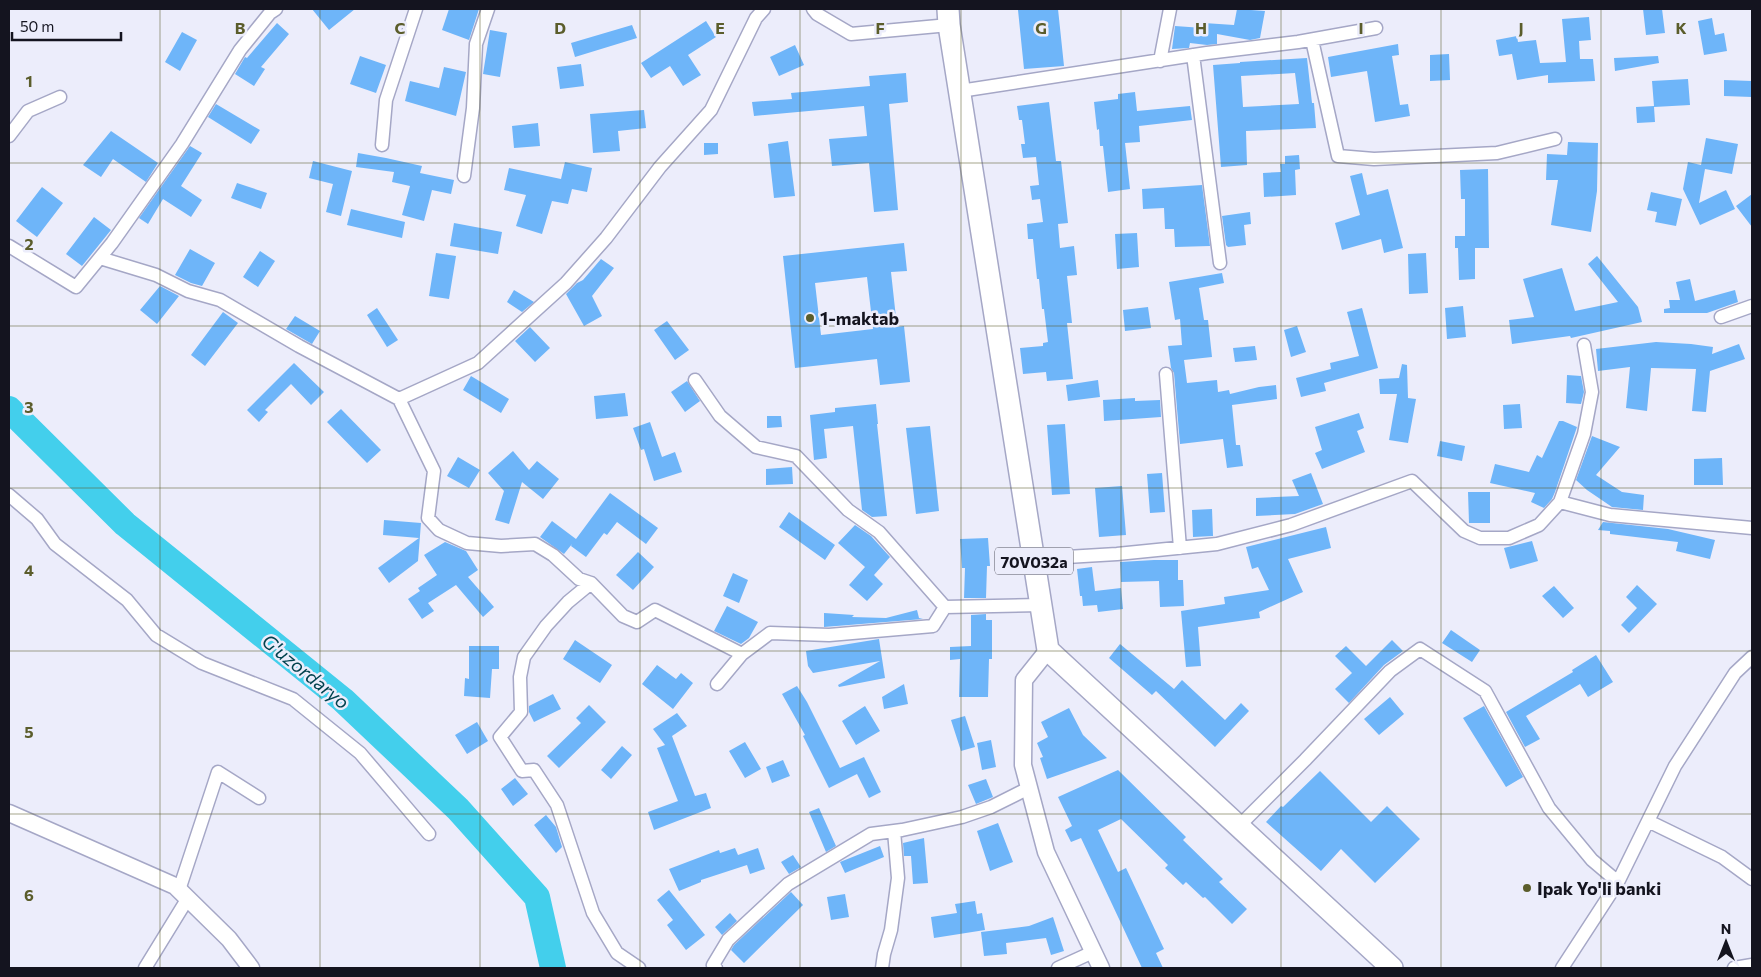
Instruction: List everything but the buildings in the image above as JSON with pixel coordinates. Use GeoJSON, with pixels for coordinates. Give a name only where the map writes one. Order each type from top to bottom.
{"type":"FeatureCollection","features":[{"type":"Feature","properties":{"kind":"main road","name":"70V032a"},"geometry":{"type":"LineString","coordinates":[[949,17],[1048,650]]}},
{"type":"Feature","properties":{"kind":"main road"},"geometry":{"type":"LineString","coordinates":[[1048,650],[1392,968]]}},
{"type":"Feature","properties":{"kind":"street"},"geometry":{"type":"LineString","coordinates":[[9,246],[76,287],[100,258],[182,144],[240,50],[270,13],[276,9]]}},
{"type":"Feature","properties":{"kind":"street"},"geometry":{"type":"LineString","coordinates":[[382,145],[386,100],[416,9]]}},
{"type":"Feature","properties":{"kind":"street"},"geometry":{"type":"LineString","coordinates":[[464,176],[473,108],[476,44],[488,9]]}},
{"type":"Feature","properties":{"kind":"street"},"geometry":{"type":"LineString","coordinates":[[399,398],[478,363],[566,283],[606,238],[660,167],[711,110],[756,18],[764,9]]}},
{"type":"Feature","properties":{"kind":"street"},"geometry":{"type":"LineString","coordinates":[[813,9],[851,34],[949,17]]}},
{"type":"Feature","properties":{"kind":"street"},"geometry":{"type":"LineString","coordinates":[[1160,61],[1170,9]]}},
{"type":"Feature","properties":{"kind":"street"},"geometry":{"type":"LineString","coordinates":[[960,90],[1312,40],[1376,28]]}},
{"type":"Feature","properties":{"kind":"street"},"geometry":{"type":"LineString","coordinates":[[1312,40],[1338,156],[1374,159],[1498,153],[1555,139]]}},
{"type":"Feature","properties":{"kind":"street"},"geometry":{"type":"LineString","coordinates":[[1193,56],[1220,263]]}},
{"type":"Feature","properties":{"kind":"street"},"geometry":{"type":"LineString","coordinates":[[9,136],[28,111],[60,97]]}},
{"type":"Feature","properties":{"kind":"street"},"geometry":{"type":"LineString","coordinates":[[100,258],[156,276],[188,291],[220,300],[299,346],[399,398],[434,471],[428,518],[439,530],[467,543],[501,546],[535,544],[553,555],[579,579],[591,583],[624,616],[637,622],[655,610],[742,654]]}},
{"type":"Feature","properties":{"kind":"street"},"geometry":{"type":"LineString","coordinates":[[1721,317],[1752,306]]}},
{"type":"Feature","properties":{"kind":"street"},"geometry":{"type":"LineString","coordinates":[[1033,559],[1117,554],[1216,544],[1290,525],[1412,481],[1464,531],[1480,538],[1509,538],[1539,525],[1560,502],[1584,434],[1592,392],[1584,345]]}},
{"type":"Feature","properties":{"kind":"street"},"geometry":{"type":"LineString","coordinates":[[1166,374],[1180,548]]}},
{"type":"Feature","properties":{"kind":"street"},"geometry":{"type":"LineString","coordinates":[[695,380],[720,416],[756,447],[796,456],[848,510],[879,532],[945,607],[1040,605]]}},
{"type":"Feature","properties":{"kind":"street"},"geometry":{"type":"LineString","coordinates":[[9,495],[37,519],[55,544],[126,600],[156,635],[202,664],[293,699],[323,723],[360,753],[429,834]]}},
{"type":"Feature","properties":{"kind":"street"},"geometry":{"type":"LineString","coordinates":[[1560,502],[1610,515],[1752,528]]}},
{"type":"Feature","properties":{"kind":"street"},"geometry":{"type":"LineString","coordinates":[[591,583],[568,602],[546,626],[524,657],[520,676],[521,712],[500,737],[522,771],[534,770],[557,805],[593,913],[617,953],[639,968]]}},
{"type":"Feature","properties":{"kind":"street"},"geometry":{"type":"LineString","coordinates":[[717,684],[742,654],[770,633],[829,635],[933,626],[945,607]]}},
{"type":"Feature","properties":{"kind":"street"},"geometry":{"type":"LineString","coordinates":[[1048,650],[1024,680],[1023,766],[1046,852],[1101,968]]}},
{"type":"Feature","properties":{"kind":"street"},"geometry":{"type":"LineString","coordinates":[[1238,827],[1390,671],[1420,650],[1484,691],[1549,808],[1592,860],[1618,882]]}},
{"type":"Feature","properties":{"kind":"street"},"geometry":{"type":"LineString","coordinates":[[1562,968],[1618,882],[1680,759],[1735,673],[1752,657]]}},
{"type":"Feature","properties":{"kind":"street"},"geometry":{"type":"LineString","coordinates":[[145,968],[183,894],[218,772],[258,798]]}},
{"type":"Feature","properties":{"kind":"street"},"geometry":{"type":"LineString","coordinates":[[711,967],[728,940],[788,884],[871,834],[962,817],[991,807],[1029,788]]}},
{"type":"Feature","properties":{"kind":"street"},"geometry":{"type":"LineString","coordinates":[[9,813],[175,886],[229,939],[251,968]]}},
{"type":"Feature","properties":{"kind":"street"},"geometry":{"type":"LineString","coordinates":[[1648,821],[1722,857],[1752,879]]}},
{"type":"Feature","properties":{"kind":"street"},"geometry":{"type":"LineString","coordinates":[[882,968],[884,954],[892,930],[898,878],[894,831]]}},
{"type":"Feature","properties":{"kind":"street"},"geometry":{"type":"LineString","coordinates":[[1058,968],[1093,952]]}},
{"type":"Feature","properties":{"kind":"street"},"geometry":{"type":"LineString","coordinates":[[1734,968],[1752,965]]}},
{"type":"Feature","properties":{"kind":"waterway","name":"G'uzordaryo"},"geometry":{"type":"LineString","coordinates":[[9,409],[125,524],[343,700],[458,809],[537,897],[553,968]]}},
{"type":"Feature","properties":{"kind":"place","name":"1-maktab"},"geometry":{"type":"Point","coordinates":[810,318]}},
{"type":"Feature","properties":{"kind":"place","name":"Ipak Yo'li banki"},"geometry":{"type":"Point","coordinates":[1527,888]}}]}
